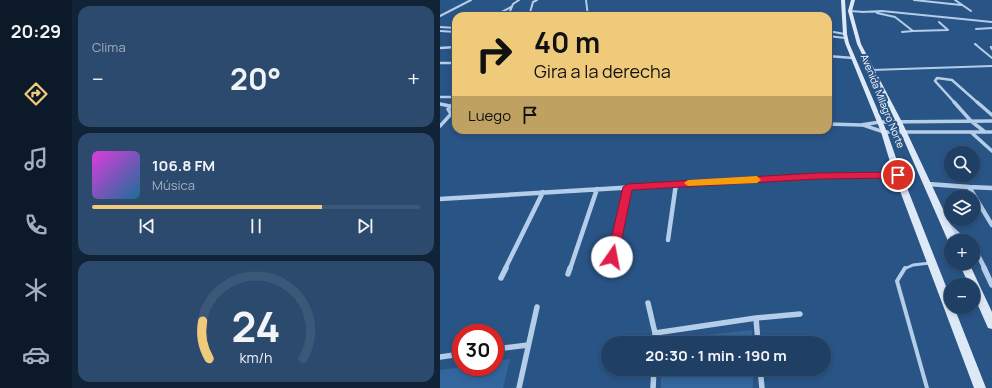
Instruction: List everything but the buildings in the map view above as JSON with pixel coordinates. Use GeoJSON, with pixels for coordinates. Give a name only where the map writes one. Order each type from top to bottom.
{"type":"FeatureCollection","features":[{"type":"Feature","properties":{"kind":"main road","name":"Avenida Milagro Norte"},"geometry":{"type":"LineString","coordinates":[[843,0],[845,36],[884,132],[898,175],[980,388]]}},
{"type":"Feature","properties":{"kind":"main road","name":"Avenida Milagro Norte"},"geometry":{"type":"LineString","coordinates":[[853,0],[850,11],[857,39],[899,122],[950,234]]}},
{"type":"Feature","properties":{"kind":"main road"},"geometry":{"type":"LineString","coordinates":[[967,270],[992,324]]}},
{"type":"Feature","properties":{"kind":"street"},"geometry":{"type":"LineString","coordinates":[[440,16],[471,0]]}},
{"type":"Feature","properties":{"kind":"street"},"geometry":{"type":"LineString","coordinates":[[502,12],[511,7],[519,0]]}},
{"type":"Feature","properties":{"kind":"street"},"geometry":{"type":"LineString","coordinates":[[530,12],[533,2],[537,0]]}},
{"type":"Feature","properties":{"kind":"street"},"geometry":{"type":"LineString","coordinates":[[586,0],[588,12]]}},
{"type":"Feature","properties":{"kind":"street"},"geometry":{"type":"LineString","coordinates":[[914,0],[961,5]]}},
{"type":"Feature","properties":{"kind":"street"},"geometry":{"type":"LineString","coordinates":[[955,0],[971,12]]}},
{"type":"Feature","properties":{"kind":"street"},"geometry":{"type":"LineString","coordinates":[[509,12],[511,7]]}},
{"type":"Feature","properties":{"kind":"street"},"geometry":{"type":"LineString","coordinates":[[850,11],[895,17],[913,30]]}},
{"type":"Feature","properties":{"kind":"street"},"geometry":{"type":"LineString","coordinates":[[862,12],[882,11],[992,22]]}},
{"type":"Feature","properties":{"kind":"street"},"geometry":{"type":"LineString","coordinates":[[902,32],[913,30],[948,30],[939,22]]}},
{"type":"Feature","properties":{"kind":"street"},"geometry":{"type":"LineString","coordinates":[[440,27],[452,28]]}},
{"type":"Feature","properties":{"kind":"street"},"geometry":{"type":"LineString","coordinates":[[976,29],[992,28]]}},
{"type":"Feature","properties":{"kind":"street"},"geometry":{"type":"LineString","coordinates":[[440,31],[452,32]]}},
{"type":"Feature","properties":{"kind":"street"},"geometry":{"type":"LineString","coordinates":[[832,32],[845,36]]}},
{"type":"Feature","properties":{"kind":"street"},"geometry":{"type":"LineString","coordinates":[[832,36],[845,36]]}},
{"type":"Feature","properties":{"kind":"street"},"geometry":{"type":"LineString","coordinates":[[440,48],[452,47]]}},
{"type":"Feature","properties":{"kind":"street"},"geometry":{"type":"LineString","coordinates":[[832,56],[853,58]]}},
{"type":"Feature","properties":{"kind":"street"},"geometry":{"type":"LineString","coordinates":[[440,63],[452,63]]}},
{"type":"Feature","properties":{"kind":"street"},"geometry":{"type":"LineString","coordinates":[[985,132],[971,120],[935,81],[937,78],[952,80],[992,115]]}},
{"type":"Feature","properties":{"kind":"street"},"geometry":{"type":"LineString","coordinates":[[440,96],[452,97]]}},
{"type":"Feature","properties":{"kind":"street"},"geometry":{"type":"LineString","coordinates":[[440,104],[450,106],[448,109],[451,114],[440,126]]}},
{"type":"Feature","properties":{"kind":"street"},"geometry":{"type":"LineString","coordinates":[[832,124],[861,125],[880,122],[992,121]]}},
{"type":"Feature","properties":{"kind":"street"},"geometry":{"type":"LineString","coordinates":[[861,125],[884,132],[992,132]]}},
{"type":"Feature","properties":{"kind":"street"},"geometry":{"type":"LineString","coordinates":[[972,133],[992,151]]}},
{"type":"Feature","properties":{"kind":"street"},"geometry":{"type":"LineString","coordinates":[[440,199],[817,176],[898,175]]}},
{"type":"Feature","properties":{"kind":"street"},"geometry":{"type":"LineString","coordinates":[[668,240],[676,184]]}},
{"type":"Feature","properties":{"kind":"street"},"geometry":{"type":"LineString","coordinates":[[927,184],[992,188]]}},
{"type":"Feature","properties":{"kind":"street"},"geometry":{"type":"LineString","coordinates":[[609,270],[628,187]]}},
{"type":"Feature","properties":{"kind":"street"},"geometry":{"type":"LineString","coordinates":[[969,187],[992,225]]}},
{"type":"Feature","properties":{"kind":"street"},"geometry":{"type":"LineString","coordinates":[[568,274],[597,189]]}},
{"type":"Feature","properties":{"kind":"street"},"geometry":{"type":"LineString","coordinates":[[501,278],[543,192]]}},
{"type":"Feature","properties":{"kind":"street"},"geometry":{"type":"LineString","coordinates":[[943,220],[958,234]]}},
{"type":"Feature","properties":{"kind":"street"},"geometry":{"type":"LineString","coordinates":[[980,259],[990,277],[992,285]]}},
{"type":"Feature","properties":{"kind":"street"},"geometry":{"type":"LineString","coordinates":[[648,302],[655,333],[756,318],[800,314]]}},
{"type":"Feature","properties":{"kind":"street"},"geometry":{"type":"LineString","coordinates":[[518,388],[537,307]]}},
{"type":"Feature","properties":{"kind":"street"},"geometry":{"type":"LineString","coordinates":[[756,318],[757,336]]}},
{"type":"Feature","properties":{"kind":"street"},"geometry":{"type":"LineString","coordinates":[[504,348],[528,345]]}},
{"type":"Feature","properties":{"kind":"street"},"geometry":{"type":"LineString","coordinates":[[440,357],[452,355]]}},
{"type":"Feature","properties":{"kind":"street"},"geometry":{"type":"LineString","coordinates":[[653,388],[654,376]]}},
{"type":"Feature","properties":{"kind":"street"},"geometry":{"type":"LineString","coordinates":[[761,376],[762,388]]}},
{"type":"Feature","properties":{"kind":"lane"},"geometry":{"type":"LineString","coordinates":[[975,44],[992,58]]}},
{"type":"Feature","properties":{"kind":"lane"},"geometry":{"type":"LineString","coordinates":[[872,70],[992,66]]}},
{"type":"Feature","properties":{"kind":"lane"},"geometry":{"type":"LineString","coordinates":[[927,388],[897,281],[902,270],[909,265],[932,263]]}},
{"type":"Feature","properties":{"kind":"shaded area"},"geometry":{"type":"Polygon","coordinates":[[[752,330],[752,336],[698,336],[752,330]]]}},
{"type":"Feature","properties":{"kind":"shaded area"},"geometry":{"type":"Polygon","coordinates":[[[510,359],[503,388],[440,388],[440,370],[452,368],[452,376],[504,376],[504,360],[510,359]]]}},
{"type":"Feature","properties":{"kind":"shaded area"},"geometry":{"type":"Polygon","coordinates":[[[661,376],[753,376],[753,388],[661,388],[661,376]]]}},
{"type":"Feature","properties":{"kind":"slow traffic"},"geometry":{"type":"LineString","coordinates":[[688,183],[757,180]]}},
{"type":"Feature","properties":{"kind":"route"},"geometry":{"type":"LineString","coordinates":[[612,257],[628,187],[817,176],[898,175]]}}]}
